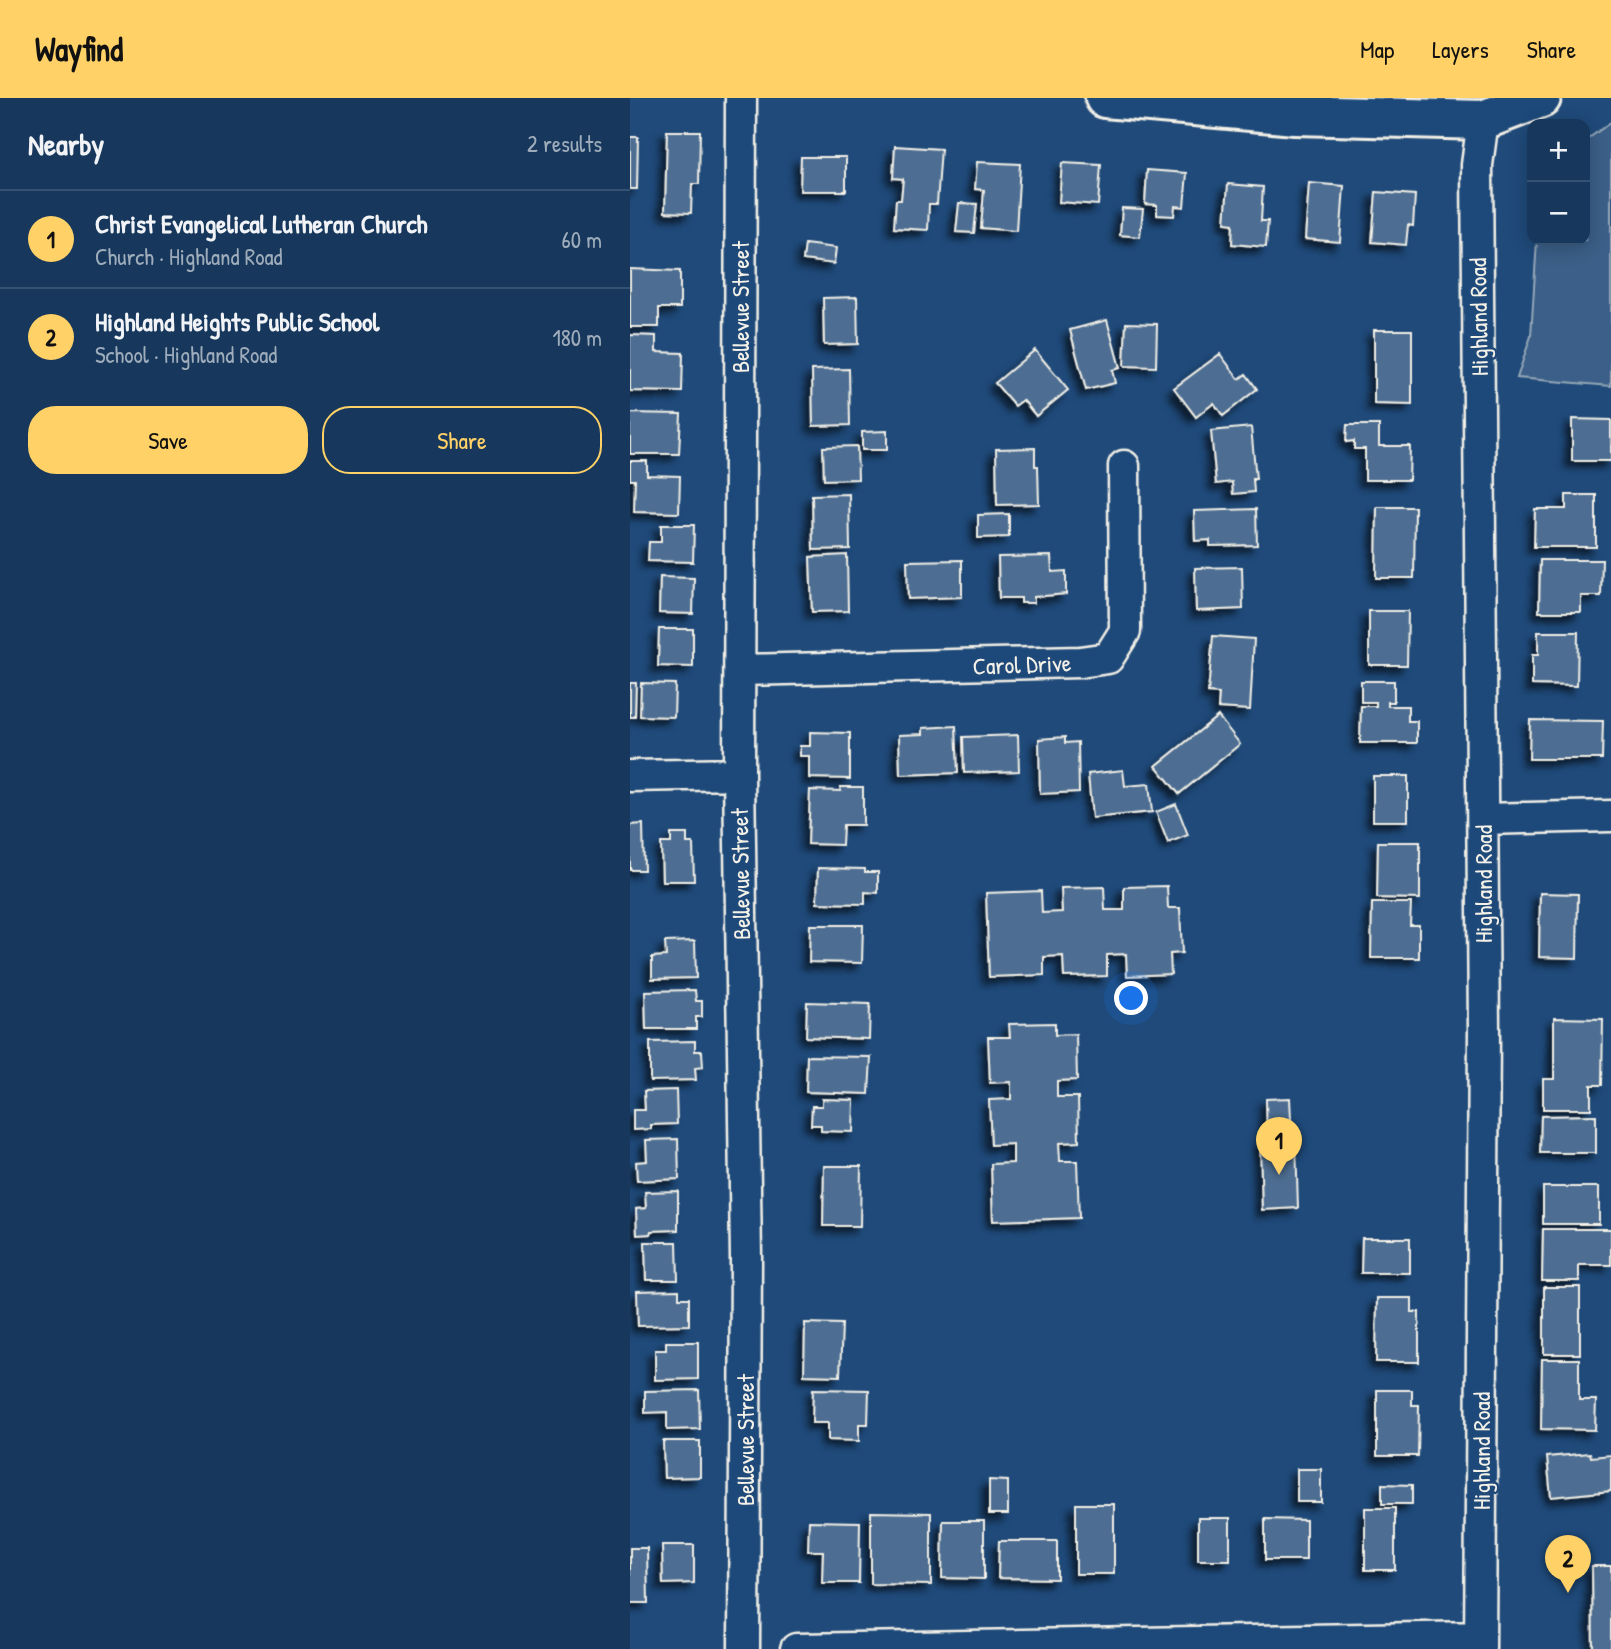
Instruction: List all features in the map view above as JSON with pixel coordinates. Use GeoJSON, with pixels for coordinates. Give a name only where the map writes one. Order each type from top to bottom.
{"type":"FeatureCollection","features":[{"type":"Feature","properties":{"kind":"main road"},"geometry":{"type":"LineString","coordinates":[[1105,98],[1295,115],[1483,120],[1541,98]]}},
{"type":"Feature","properties":{"kind":"street","name":"Bellevue Street"},"geometry":{"type":"LineString","coordinates":[[741,98],[739,774],[746,1257],[744,1649]]}},
{"type":"Feature","properties":{"kind":"street","name":"Highland Road"},"geometry":{"type":"LineString","coordinates":[[1480,1643],[1484,1045],[1477,165],[1483,120]]}},
{"type":"Feature","properties":{"kind":"street","name":"Carol Drive"},"geometry":{"type":"LineString","coordinates":[[740,670],[1080,663],[1108,658],[1125,631],[1124,466]]}},
{"type":"Feature","properties":{"kind":"street"},"geometry":{"type":"LineString","coordinates":[[630,776],[739,774]]}},
{"type":"Feature","properties":{"kind":"street"},"geometry":{"type":"LineString","coordinates":[[1483,819],[1611,816]]}},
{"type":"Feature","properties":{"kind":"street"},"geometry":{"type":"LineString","coordinates":[[796,1649],[1480,1643]]}},
{"type":"Feature","properties":{"kind":"shaded area"},"geometry":{"type":"Polygon","coordinates":[[[1611,122],[1611,386],[1517,378],[1531,336],[1537,245],[1590,245],[1590,137],[1611,122]]]}},
{"type":"Feature","properties":{"kind":"building"},"geometry":{"type":"Polygon","coordinates":[[[667,131],[700,131],[699,184],[692,184],[691,213],[665,212],[667,131]]]}},
{"type":"Feature","properties":{"kind":"building"},"geometry":{"type":"Polygon","coordinates":[[[630,137],[638,137],[637,189],[630,189],[630,137]]]}},
{"type":"Feature","properties":{"kind":"building"},"geometry":{"type":"Polygon","coordinates":[[[895,146],[941,149],[937,204],[929,204],[928,230],[894,228],[896,200],[901,200],[903,179],[893,178],[895,146]]]}},
{"type":"Feature","properties":{"kind":"building"},"geometry":{"type":"Polygon","coordinates":[[[801,157],[846,157],[846,191],[800,191],[801,157]]]}},
{"type":"Feature","properties":{"kind":"building"},"geometry":{"type":"Polygon","coordinates":[[[977,162],[1020,164],[1016,231],[981,228],[984,190],[975,189],[977,162]]]}},
{"type":"Feature","properties":{"kind":"building"},"geometry":{"type":"Polygon","coordinates":[[[1062,163],[1101,165],[1098,205],[1059,202],[1062,163]]]}},
{"type":"Feature","properties":{"kind":"building"},"geometry":{"type":"Polygon","coordinates":[[[1147,170],[1187,173],[1184,207],[1175,206],[1174,216],[1157,215],[1157,205],[1145,204],[1147,170]]]}},
{"type":"Feature","properties":{"kind":"building"},"geometry":{"type":"Polygon","coordinates":[[[1309,183],[1344,186],[1340,242],[1305,239],[1309,183]]]}},
{"type":"Feature","properties":{"kind":"building"},"geometry":{"type":"Polygon","coordinates":[[[1228,184],[1263,187],[1261,221],[1268,221],[1266,247],[1232,244],[1233,224],[1225,223],[1228,184]]]}},
{"type":"Feature","properties":{"kind":"building"},"geometry":{"type":"Polygon","coordinates":[[[1376,192],[1415,195],[1413,226],[1408,225],[1406,245],[1372,242],[1376,192]]]}},
{"type":"Feature","properties":{"kind":"building"},"geometry":{"type":"Polygon","coordinates":[[[959,203],[977,204],[974,233],[956,232],[959,203]]]}},
{"type":"Feature","properties":{"kind":"building"},"geometry":{"type":"Polygon","coordinates":[[[1122,208],[1143,209],[1140,237],[1120,235],[1122,208]]]}},
{"type":"Feature","properties":{"kind":"building"},"geometry":{"type":"Polygon","coordinates":[[[805,244],[836,248],[834,264],[803,260],[805,244]]]}},
{"type":"Feature","properties":{"kind":"building"},"geometry":{"type":"Polygon","coordinates":[[[630,269],[680,271],[680,308],[659,308],[659,327],[630,327],[630,269]]]}},
{"type":"Feature","properties":{"kind":"building"},"geometry":{"type":"Polygon","coordinates":[[[857,297],[858,344],[824,345],[823,298],[857,297]]]}},
{"type":"Feature","properties":{"kind":"building"},"geometry":{"type":"Polygon","coordinates":[[[1107,320],[1120,368],[1112,370],[1115,383],[1086,390],[1070,330],[1107,320]]]}},
{"type":"Feature","properties":{"kind":"building"},"geometry":{"type":"Polygon","coordinates":[[[1126,323],[1157,324],[1156,367],[1124,366],[1126,323]]]}},
{"type":"Feature","properties":{"kind":"building"},"geometry":{"type":"Polygon","coordinates":[[[1374,330],[1412,330],[1412,405],[1374,404],[1374,330]]]}},
{"type":"Feature","properties":{"kind":"building"},"geometry":{"type":"Polygon","coordinates":[[[630,335],[656,336],[656,352],[683,353],[682,392],[630,391],[630,335]]]}},
{"type":"Feature","properties":{"kind":"building"},"geometry":{"type":"Polygon","coordinates":[[[1035,350],[1068,390],[1036,416],[1023,400],[1015,406],[995,383],[1035,350]]]}},
{"type":"Feature","properties":{"kind":"building"},"geometry":{"type":"Polygon","coordinates":[[[1220,354],[1239,379],[1246,374],[1257,389],[1223,416],[1214,403],[1196,417],[1174,388],[1220,354]]]}},
{"type":"Feature","properties":{"kind":"building"},"geometry":{"type":"Polygon","coordinates":[[[849,369],[850,425],[813,426],[812,370],[849,369]]]}},
{"type":"Feature","properties":{"kind":"building"},"geometry":{"type":"Polygon","coordinates":[[[630,413],[681,414],[679,454],[630,454],[630,413]]]}},
{"type":"Feature","properties":{"kind":"building"},"geometry":{"type":"Polygon","coordinates":[[[1572,419],[1611,420],[1611,461],[1572,461],[1572,419]]]}},
{"type":"Feature","properties":{"kind":"building"},"geometry":{"type":"Polygon","coordinates":[[[1347,425],[1379,425],[1379,446],[1410,446],[1409,480],[1365,480],[1365,449],[1354,449],[1354,441],[1346,442],[1347,425]]]}},
{"type":"Feature","properties":{"kind":"building"},"geometry":{"type":"Polygon","coordinates":[[[1251,427],[1256,479],[1253,479],[1254,492],[1233,494],[1232,482],[1216,484],[1211,431],[1251,427]]]}},
{"type":"Feature","properties":{"kind":"building"},"geometry":{"type":"Polygon","coordinates":[[[887,431],[887,450],[862,450],[862,432],[887,431]]]}},
{"type":"Feature","properties":{"kind":"building"},"geometry":{"type":"Polygon","coordinates":[[[857,446],[858,479],[824,480],[823,447],[857,446]]]}},
{"type":"Feature","properties":{"kind":"building"},"geometry":{"type":"Polygon","coordinates":[[[1035,448],[1039,504],[997,505],[996,449],[1035,448]]]}},
{"type":"Feature","properties":{"kind":"building"},"geometry":{"type":"Polygon","coordinates":[[[630,461],[647,461],[647,475],[680,476],[679,513],[634,512],[635,480],[630,480],[630,461]]]}},
{"type":"Feature","properties":{"kind":"building"},"geometry":{"type":"Polygon","coordinates":[[[849,494],[850,549],[813,550],[812,495],[849,494]]]}},
{"type":"Feature","properties":{"kind":"building"},"geometry":{"type":"Polygon","coordinates":[[[1566,495],[1596,495],[1596,547],[1534,547],[1535,509],[1566,509],[1566,495]]]}},
{"type":"Feature","properties":{"kind":"building"},"geometry":{"type":"Polygon","coordinates":[[[1377,507],[1415,507],[1414,578],[1376,578],[1377,507]]]}},
{"type":"Feature","properties":{"kind":"building"},"geometry":{"type":"Polygon","coordinates":[[[1256,509],[1257,545],[1210,546],[1210,540],[1195,541],[1194,511],[1256,509]]]}},
{"type":"Feature","properties":{"kind":"building"},"geometry":{"type":"Polygon","coordinates":[[[1009,514],[1009,537],[978,538],[978,515],[1009,514]]]}},
{"type":"Feature","properties":{"kind":"building"},"geometry":{"type":"Polygon","coordinates":[[[661,525],[694,525],[693,562],[648,561],[649,542],[661,542],[661,525]]]}},
{"type":"Feature","properties":{"kind":"building"},"geometry":{"type":"Polygon","coordinates":[[[847,555],[848,611],[812,612],[810,557],[847,555]]]}},
{"type":"Feature","properties":{"kind":"building"},"geometry":{"type":"Polygon","coordinates":[[[1051,556],[1052,572],[1066,571],[1066,594],[1034,597],[1034,603],[1021,603],[1021,598],[999,598],[998,557],[1051,556]]]}},
{"type":"Feature","properties":{"kind":"building"},"geometry":{"type":"Polygon","coordinates":[[[962,560],[962,597],[908,599],[907,561],[962,560]]]}},
{"type":"Feature","properties":{"kind":"building"},"geometry":{"type":"Polygon","coordinates":[[[1540,560],[1602,560],[1601,596],[1581,596],[1581,612],[1539,612],[1540,560]]]}},
{"type":"Feature","properties":{"kind":"building"},"geometry":{"type":"Polygon","coordinates":[[[1242,567],[1243,609],[1196,611],[1195,568],[1242,567]]]}},
{"type":"Feature","properties":{"kind":"building"},"geometry":{"type":"Polygon","coordinates":[[[660,577],[694,578],[693,614],[659,613],[660,577]]]}},
{"type":"Feature","properties":{"kind":"building"},"geometry":{"type":"Polygon","coordinates":[[[1369,611],[1408,611],[1407,665],[1369,665],[1369,611]]]}},
{"type":"Feature","properties":{"kind":"building"},"geometry":{"type":"Polygon","coordinates":[[[659,629],[693,629],[693,667],[658,666],[659,629]]]}},
{"type":"Feature","properties":{"kind":"building"},"geometry":{"type":"Polygon","coordinates":[[[1538,632],[1578,632],[1577,686],[1532,685],[1532,655],[1538,655],[1538,632]]]}},
{"type":"Feature","properties":{"kind":"building"},"geometry":{"type":"Polygon","coordinates":[[[1213,636],[1254,639],[1250,710],[1218,708],[1219,694],[1208,693],[1213,636]]]}},
{"type":"Feature","properties":{"kind":"building"},"geometry":{"type":"Polygon","coordinates":[[[1361,681],[1394,681],[1394,702],[1388,702],[1388,706],[1408,706],[1408,721],[1417,721],[1417,743],[1360,743],[1361,706],[1376,706],[1376,702],[1361,702],[1361,681]]]}},
{"type":"Feature","properties":{"kind":"building"},"geometry":{"type":"Polygon","coordinates":[[[630,683],[636,683],[635,717],[630,717],[630,683]]]}},
{"type":"Feature","properties":{"kind":"building"},"geometry":{"type":"Polygon","coordinates":[[[641,683],[675,684],[674,717],[640,716],[641,683]]]}},
{"type":"Feature","properties":{"kind":"building"},"geometry":{"type":"Polygon","coordinates":[[[1218,716],[1240,744],[1179,794],[1156,766],[1218,716]]]}},
{"type":"Feature","properties":{"kind":"building"},"geometry":{"type":"Polygon","coordinates":[[[1530,720],[1603,721],[1602,759],[1529,759],[1530,720]]]}},
{"type":"Feature","properties":{"kind":"building"},"geometry":{"type":"Polygon","coordinates":[[[956,726],[958,773],[900,775],[899,735],[923,734],[923,728],[956,726]]]}},
{"type":"Feature","properties":{"kind":"building"},"geometry":{"type":"Polygon","coordinates":[[[810,732],[850,733],[850,779],[809,778],[809,756],[800,756],[800,746],[810,746],[810,732]]]}},
{"type":"Feature","properties":{"kind":"building"},"geometry":{"type":"Polygon","coordinates":[[[1018,735],[1019,771],[964,773],[963,737],[1018,735]]]}},
{"type":"Feature","properties":{"kind":"building"},"geometry":{"type":"Polygon","coordinates":[[[1065,737],[1065,743],[1078,742],[1079,792],[1040,794],[1039,739],[1065,737]]]}},
{"type":"Feature","properties":{"kind":"building"},"geometry":{"type":"Polygon","coordinates":[[[1123,770],[1125,786],[1149,784],[1152,812],[1092,818],[1088,774],[1123,770]]]}},
{"type":"Feature","properties":{"kind":"building"},"geometry":{"type":"Polygon","coordinates":[[[1373,776],[1408,776],[1408,821],[1373,821],[1373,776]]]}},
{"type":"Feature","properties":{"kind":"building"},"geometry":{"type":"Polygon","coordinates":[[[840,787],[863,787],[863,825],[843,825],[842,845],[808,844],[810,790],[841,791],[840,787]]]}},
{"type":"Feature","properties":{"kind":"building"},"geometry":{"type":"Polygon","coordinates":[[[1176,804],[1188,835],[1168,843],[1156,812],[1176,804]]]}},
{"type":"Feature","properties":{"kind":"building"},"geometry":{"type":"Polygon","coordinates":[[[643,824],[644,870],[630,870],[630,825],[643,824]]]}},
{"type":"Feature","properties":{"kind":"building"},"geometry":{"type":"Polygon","coordinates":[[[671,834],[687,834],[687,843],[693,843],[694,881],[662,881],[661,843],[671,843],[671,834]]]}},
{"type":"Feature","properties":{"kind":"building"},"geometry":{"type":"Polygon","coordinates":[[[1378,842],[1420,842],[1420,899],[1377,898],[1378,842]]]}},
{"type":"Feature","properties":{"kind":"building"},"geometry":{"type":"Polygon","coordinates":[[[818,868],[865,869],[865,872],[878,872],[878,893],[865,892],[865,904],[817,903],[818,868]]]}},
{"type":"Feature","properties":{"kind":"building"},"geometry":{"type":"Polygon","coordinates":[[[1167,886],[1168,908],[1180,908],[1182,953],[1170,954],[1171,974],[1127,976],[1126,954],[1107,955],[1107,976],[1064,977],[1063,956],[1044,957],[1044,975],[989,977],[986,893],[1041,891],[1042,913],[1062,912],[1061,888],[1104,887],[1105,910],[1124,910],[1124,887],[1167,886]]]}},
{"type":"Feature","properties":{"kind":"building"},"geometry":{"type":"Polygon","coordinates":[[[1540,893],[1578,894],[1577,958],[1539,957],[1540,893]]]}},
{"type":"Feature","properties":{"kind":"building"},"geometry":{"type":"Polygon","coordinates":[[[1372,903],[1411,903],[1410,925],[1419,925],[1419,958],[1371,958],[1372,903]]]}},
{"type":"Feature","properties":{"kind":"building"},"geometry":{"type":"Polygon","coordinates":[[[810,925],[863,925],[862,963],[809,962],[810,925]]]}},
{"type":"Feature","properties":{"kind":"building"},"geometry":{"type":"Polygon","coordinates":[[[695,941],[696,978],[652,979],[652,957],[666,956],[665,942],[695,941]]]}},
{"type":"Feature","properties":{"kind":"building"},"geometry":{"type":"Polygon","coordinates":[[[695,990],[696,1001],[702,1001],[702,1017],[696,1017],[696,1029],[646,1029],[645,991],[695,990]]]}},
{"type":"Feature","properties":{"kind":"building"},"geometry":{"type":"Polygon","coordinates":[[[807,1002],[870,1004],[869,1039],[806,1037],[807,1002]]]}},
{"type":"Feature","properties":{"kind":"building"},"geometry":{"type":"Polygon","coordinates":[[[1554,1018],[1603,1019],[1602,1085],[1591,1085],[1591,1109],[1543,1109],[1543,1079],[1554,1079],[1554,1018]]]}},
{"type":"Feature","properties":{"kind":"building"},"geometry":{"type":"Polygon","coordinates":[[[1055,1023],[1055,1035],[1076,1034],[1077,1080],[1057,1081],[1057,1097],[1078,1097],[1079,1142],[1059,1143],[1060,1161],[1077,1161],[1079,1218],[993,1221],[991,1164],[1013,1163],[1013,1144],[991,1145],[989,1100],[1011,1099],[1011,1082],[990,1083],[988,1037],[1010,1037],[1009,1024],[1055,1023]]]}},
{"type":"Feature","properties":{"kind":"building"},"geometry":{"type":"Polygon","coordinates":[[[695,1041],[695,1051],[702,1051],[703,1067],[695,1068],[696,1080],[650,1081],[650,1042],[695,1041]]]}},
{"type":"Feature","properties":{"kind":"building"},"geometry":{"type":"Polygon","coordinates":[[[807,1056],[871,1057],[869,1094],[806,1092],[807,1056]]]}},
{"type":"Feature","properties":{"kind":"building"},"geometry":{"type":"Polygon","coordinates":[[[676,1090],[677,1124],[651,1125],[651,1129],[633,1130],[633,1110],[645,1110],[644,1091],[676,1090]]]}},
{"type":"Feature","properties":{"kind":"building"},"geometry":{"type":"Polygon","coordinates":[[[1290,1098],[1292,1141],[1296,1141],[1298,1208],[1262,1210],[1260,1142],[1267,1142],[1266,1099],[1290,1098]]]}},
{"type":"Feature","properties":{"kind":"building"},"geometry":{"type":"Polygon","coordinates":[[[822,1099],[854,1100],[853,1132],[821,1131],[821,1125],[811,1125],[812,1106],[822,1106],[822,1099]]]}},
{"type":"Feature","properties":{"kind":"building"},"geometry":{"type":"Polygon","coordinates":[[[1596,1115],[1596,1153],[1540,1153],[1541,1116],[1596,1115]]]}},
{"type":"Feature","properties":{"kind":"building"},"geometry":{"type":"Polygon","coordinates":[[[678,1139],[679,1179],[637,1181],[636,1162],[647,1161],[646,1140],[678,1139]]]}},
{"type":"Feature","properties":{"kind":"building"},"geometry":{"type":"Polygon","coordinates":[[[824,1166],[861,1166],[860,1226],[823,1226],[824,1166]]]}},
{"type":"Feature","properties":{"kind":"building"},"geometry":{"type":"Polygon","coordinates":[[[1543,1187],[1599,1187],[1599,1224],[1543,1224],[1543,1187]]]}},
{"type":"Feature","properties":{"kind":"building"},"geometry":{"type":"Polygon","coordinates":[[[678,1191],[678,1230],[651,1231],[650,1234],[637,1235],[636,1209],[646,1208],[645,1192],[678,1191]]]}},
{"type":"Feature","properties":{"kind":"building"},"geometry":{"type":"Polygon","coordinates":[[[1543,1229],[1611,1229],[1611,1265],[1579,1265],[1579,1281],[1542,1281],[1543,1229]]]}},
{"type":"Feature","properties":{"kind":"building"},"geometry":{"type":"Polygon","coordinates":[[[1362,1238],[1410,1238],[1410,1273],[1361,1273],[1362,1238]]]}},
{"type":"Feature","properties":{"kind":"building"},"geometry":{"type":"Polygon","coordinates":[[[645,1242],[677,1242],[678,1280],[646,1280],[645,1242]]]}},
{"type":"Feature","properties":{"kind":"building"},"geometry":{"type":"Polygon","coordinates":[[[1544,1287],[1580,1287],[1580,1354],[1544,1354],[1544,1287]]]}},
{"type":"Feature","properties":{"kind":"building"},"geometry":{"type":"Polygon","coordinates":[[[679,1290],[679,1298],[689,1298],[689,1325],[638,1326],[637,1291],[679,1290]]]}},
{"type":"Feature","properties":{"kind":"building"},"geometry":{"type":"Polygon","coordinates":[[[1377,1298],[1412,1298],[1412,1312],[1419,1312],[1419,1362],[1376,1362],[1377,1298]]]}},
{"type":"Feature","properties":{"kind":"building"},"geometry":{"type":"Polygon","coordinates":[[[805,1323],[842,1324],[840,1376],[804,1375],[805,1323]]]}},
{"type":"Feature","properties":{"kind":"building"},"geometry":{"type":"Polygon","coordinates":[[[666,1342],[698,1342],[698,1379],[655,1380],[655,1350],[666,1350],[666,1342]]]}},
{"type":"Feature","properties":{"kind":"building"},"geometry":{"type":"Polygon","coordinates":[[[1542,1359],[1579,1359],[1579,1400],[1596,1400],[1595,1430],[1541,1429],[1542,1359]]]}},
{"type":"Feature","properties":{"kind":"building"},"geometry":{"type":"Polygon","coordinates":[[[813,1389],[869,1390],[868,1424],[859,1424],[859,1441],[828,1440],[828,1423],[812,1423],[813,1389]]]}},
{"type":"Feature","properties":{"kind":"building"},"geometry":{"type":"Polygon","coordinates":[[[699,1390],[700,1429],[667,1430],[667,1412],[645,1413],[645,1391],[699,1390]]]}},
{"type":"Feature","properties":{"kind":"building"},"geometry":{"type":"Polygon","coordinates":[[[1377,1390],[1412,1390],[1412,1405],[1419,1405],[1418,1456],[1377,1456],[1377,1390]]]}},
{"type":"Feature","properties":{"kind":"building"},"geometry":{"type":"Polygon","coordinates":[[[663,1441],[700,1441],[700,1477],[664,1478],[663,1441]]]}},
{"type":"Feature","properties":{"kind":"building"},"geometry":{"type":"Polygon","coordinates":[[[1590,1453],[1591,1457],[1611,1455],[1611,1491],[1551,1497],[1547,1457],[1590,1453]]]}},
{"type":"Feature","properties":{"kind":"building"},"geometry":{"type":"Polygon","coordinates":[[[1297,1469],[1321,1469],[1321,1502],[1297,1502],[1297,1469]]]}},
{"type":"Feature","properties":{"kind":"building"},"geometry":{"type":"Polygon","coordinates":[[[989,1480],[1008,1481],[1008,1514],[989,1514],[989,1480]]]}},
{"type":"Feature","properties":{"kind":"building"},"geometry":{"type":"Polygon","coordinates":[[[1382,1484],[1412,1485],[1412,1504],[1382,1504],[1382,1484]]]}},
{"type":"Feature","properties":{"kind":"building"},"geometry":{"type":"Polygon","coordinates":[[[1076,1504],[1114,1504],[1114,1574],[1076,1574],[1076,1504]]]}},
{"type":"Feature","properties":{"kind":"building"},"geometry":{"type":"Polygon","coordinates":[[[1365,1508],[1395,1508],[1395,1570],[1365,1570],[1365,1508]]]}},
{"type":"Feature","properties":{"kind":"building"},"geometry":{"type":"Polygon","coordinates":[[[871,1512],[931,1513],[931,1585],[871,1584],[871,1512]]]}},
{"type":"Feature","properties":{"kind":"building"},"geometry":{"type":"Polygon","coordinates":[[[1198,1518],[1230,1518],[1230,1560],[1198,1560],[1198,1518]]]}},
{"type":"Feature","properties":{"kind":"building"},"geometry":{"type":"Polygon","coordinates":[[[1265,1519],[1306,1520],[1306,1560],[1265,1560],[1265,1519]]]}},
{"type":"Feature","properties":{"kind":"building"},"geometry":{"type":"Polygon","coordinates":[[[809,1521],[860,1522],[859,1583],[822,1583],[823,1551],[808,1551],[809,1521]]]}},
{"type":"Feature","properties":{"kind":"building"},"geometry":{"type":"Polygon","coordinates":[[[943,1521],[984,1521],[984,1579],[942,1578],[943,1521]]]}},
{"type":"Feature","properties":{"kind":"building"},"geometry":{"type":"Polygon","coordinates":[[[999,1541],[1057,1541],[1057,1579],[998,1578],[999,1541]]]}},
{"type":"Feature","properties":{"kind":"building"},"geometry":{"type":"Polygon","coordinates":[[[662,1545],[694,1545],[694,1583],[663,1584],[662,1545]]]}},
{"type":"Feature","properties":{"kind":"building"},"geometry":{"type":"Polygon","coordinates":[[[630,1548],[647,1548],[648,1603],[630,1603],[630,1548]]]}},
{"type":"Feature","properties":{"kind":"building"},"geometry":{"type":"Polygon","coordinates":[[[1592,1566],[1611,1566],[1611,1649],[1593,1649],[1592,1566]]]}},
{"type":"Feature","properties":{"kind":"place","name":"Christ Evangelical Lutheran Church"},"geometry":{"type":"Point","coordinates":[1279,1175]}},
{"type":"Feature","properties":{"kind":"place","name":"Highland Heights Public School"},"geometry":{"type":"Point","coordinates":[1568,1593]}}]}
